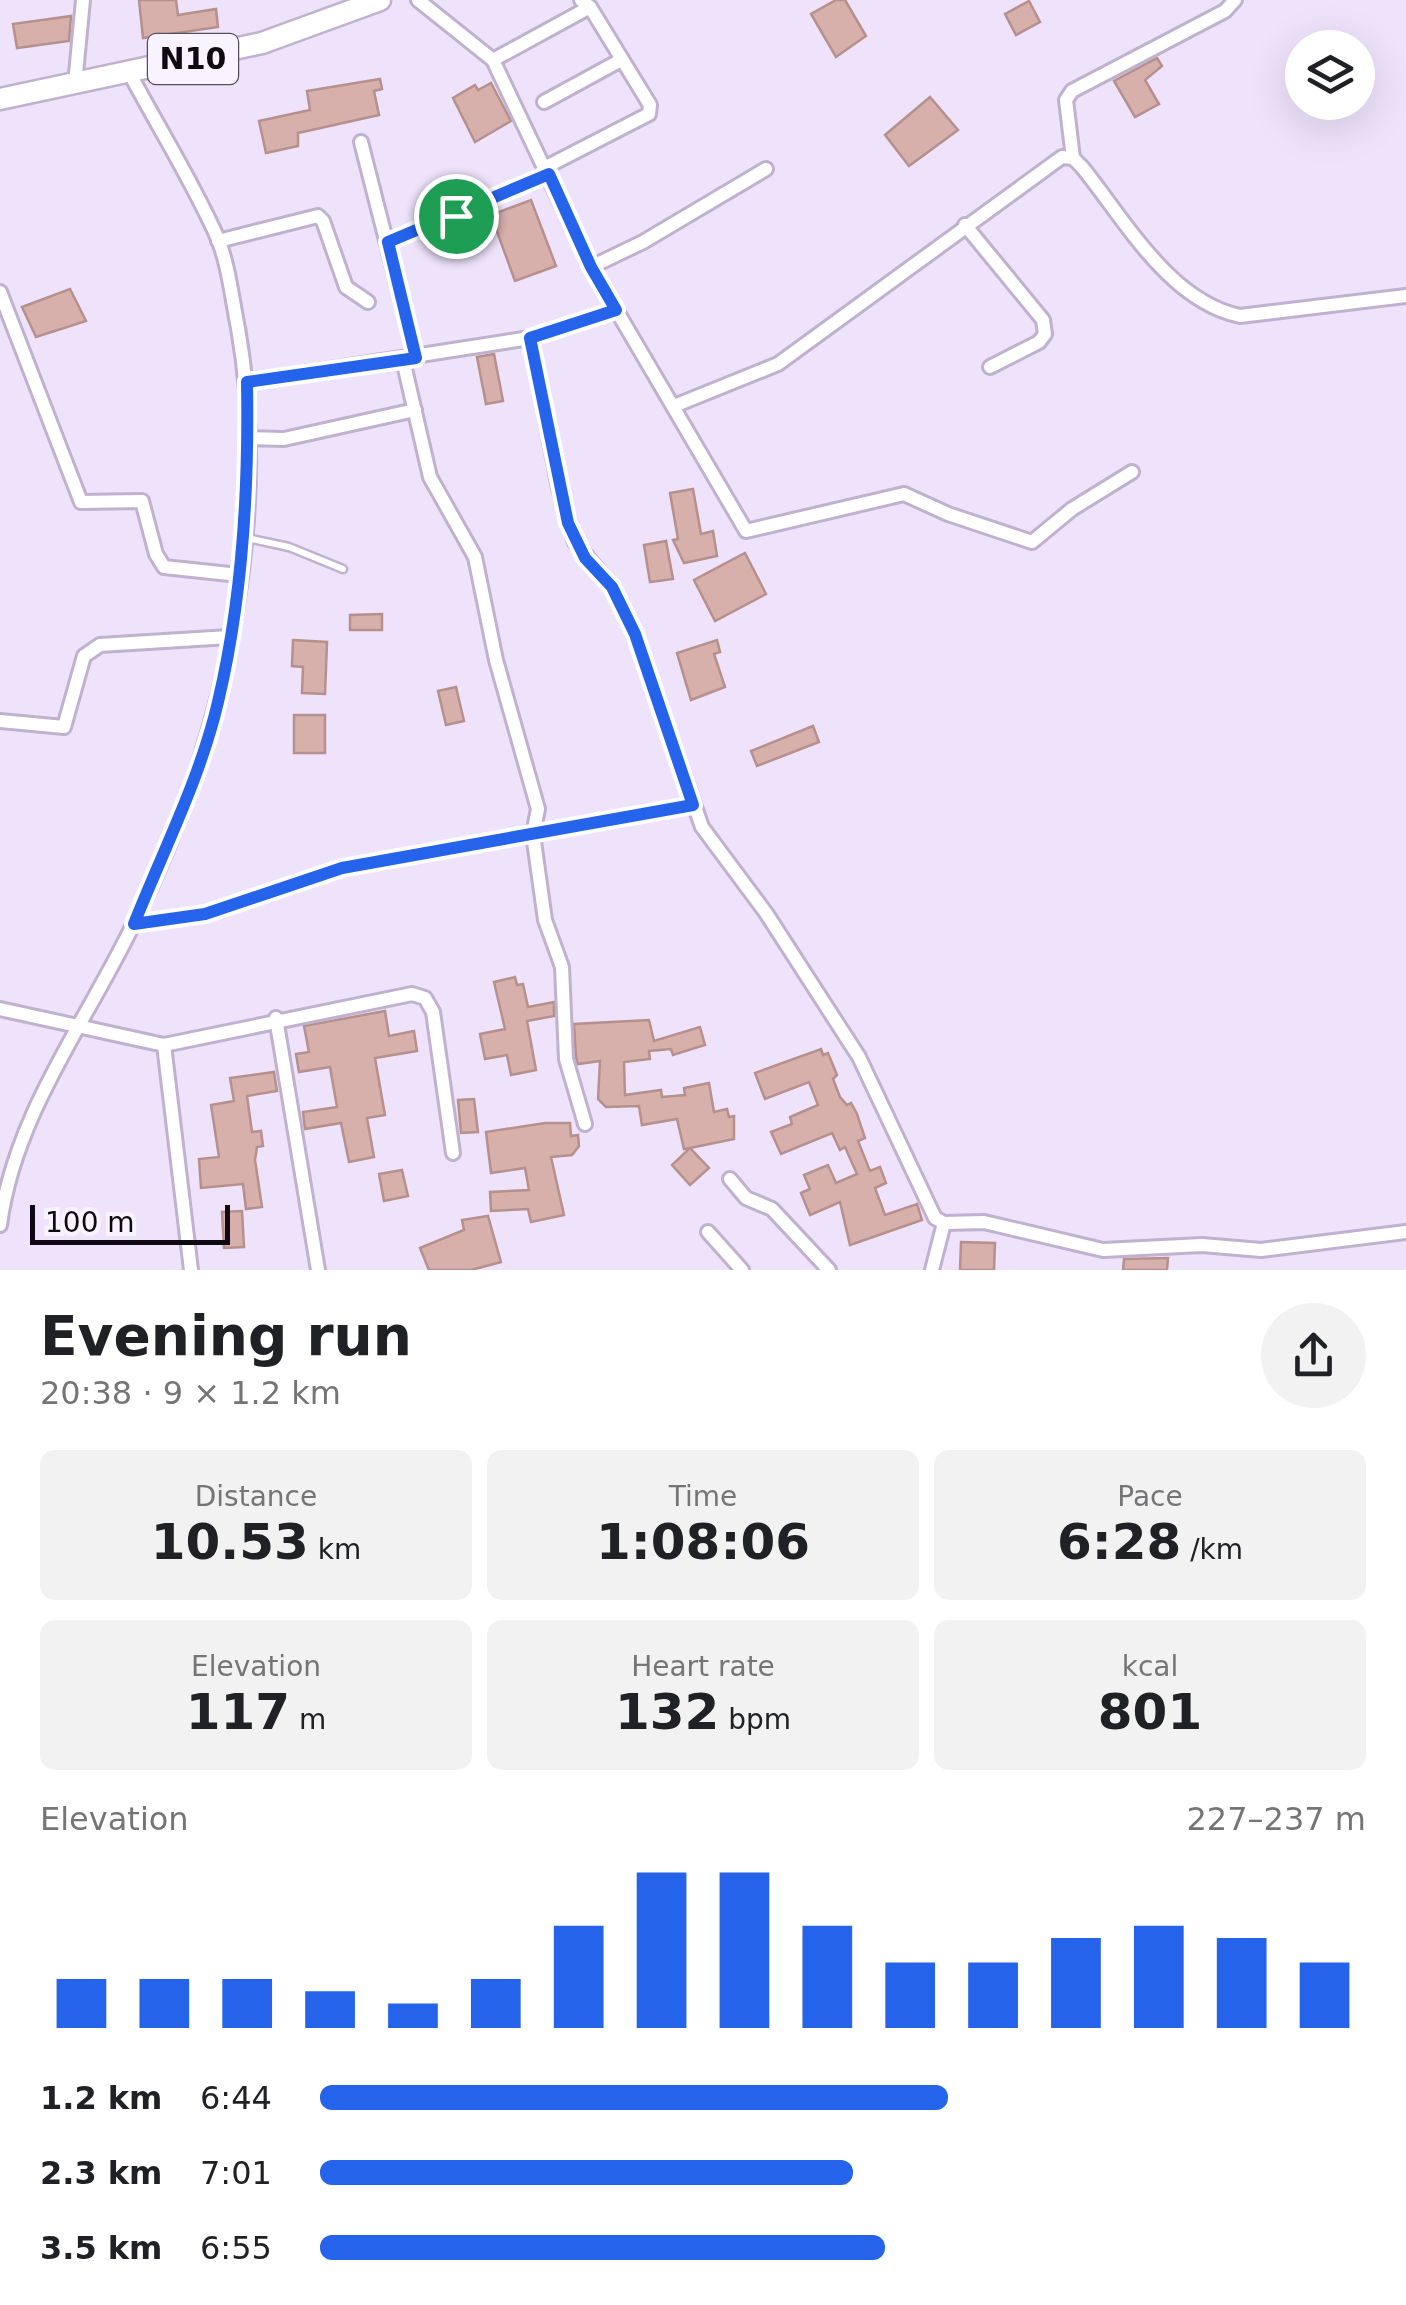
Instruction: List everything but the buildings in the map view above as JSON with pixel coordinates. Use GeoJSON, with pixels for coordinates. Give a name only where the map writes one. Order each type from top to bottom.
{"type":"FeatureCollection","features":[{"type":"Feature","properties":{"kind":"highway","name":"N10"},"geometry":{"type":"LineString","coordinates":[[0,99],[262,44],[378,0]]}},
{"type":"Feature","properties":{"kind":"street"},"geometry":{"type":"LineString","coordinates":[[76,84],[83,0]]}},
{"type":"Feature","properties":{"kind":"street"},"geometry":{"type":"LineString","coordinates":[[418,0],[492,60],[548,170],[591,267],[746,531],[904,494],[948,514],[1032,542],[1072,509],[1132,472]]}},
{"type":"Feature","properties":{"kind":"street"},"geometry":{"type":"LineString","coordinates":[[1235,0],[1225,10],[1072,91],[1066,100],[1073,158],[1168,274],[1214,311],[1240,316],[1406,296]]}},
{"type":"Feature","properties":{"kind":"street"},"geometry":{"type":"LineString","coordinates":[[388,242],[548,170],[649,114],[650,105],[585,3],[492,60]]}},
{"type":"Feature","properties":{"kind":"street"},"geometry":{"type":"LineString","coordinates":[[544,102],[621,60]]}},
{"type":"Feature","properties":{"kind":"street"},"geometry":{"type":"LineString","coordinates":[[0,1226],[3,1202],[24,1138],[77,1023],[134,924],[190,789],[218,702],[245,538],[247,382],[218,241],[129,72]]}},
{"type":"Feature","properties":{"kind":"street"},"geometry":{"type":"LineString","coordinates":[[360,142],[388,242],[415,410],[430,476],[475,557],[496,660],[538,809],[532,834],[545,920],[562,967],[566,1059],[585,1124]]}},
{"type":"Feature","properties":{"kind":"street"},"geometry":{"type":"LineString","coordinates":[[674,406],[778,364],[1062,157],[1073,158]]}},
{"type":"Feature","properties":{"kind":"street"},"geometry":{"type":"LineString","coordinates":[[591,267],[644,242],[766,169]]}},
{"type":"Feature","properties":{"kind":"street"},"geometry":{"type":"LineString","coordinates":[[218,241],[318,216],[324,221],[346,288],[368,302]]}},
{"type":"Feature","properties":{"kind":"street"},"geometry":{"type":"LineString","coordinates":[[965,225],[1043,320],[1045,334],[1039,342],[990,367]]}},
{"type":"Feature","properties":{"kind":"street"},"geometry":{"type":"LineString","coordinates":[[0,292],[81,502],[142,501],[156,554],[164,567],[239,575]]}},
{"type":"Feature","properties":{"kind":"street"},"geometry":{"type":"LineString","coordinates":[[247,382],[530,338],[616,310]]}},
{"type":"Feature","properties":{"kind":"street"},"geometry":{"type":"LineString","coordinates":[[530,338],[572,532],[585,558],[612,587],[635,634],[702,827],[766,913],[860,1057],[929,1208],[944,1223]]}},
{"type":"Feature","properties":{"kind":"street"},"geometry":{"type":"LineString","coordinates":[[248,438],[284,440],[415,410]]}},
{"type":"Feature","properties":{"kind":"street"},"geometry":{"type":"LineString","coordinates":[[0,721],[64,727],[84,656],[100,645],[228,637]]}},
{"type":"Feature","properties":{"kind":"street"},"geometry":{"type":"LineString","coordinates":[[134,924],[205,914],[342,868],[693,805]]}},
{"type":"Feature","properties":{"kind":"street"},"geometry":{"type":"LineString","coordinates":[[0,1010],[77,1023],[164,1045],[276,1018],[412,994],[425,998],[433,1012],[453,1153]]}},
{"type":"Feature","properties":{"kind":"street"},"geometry":{"type":"LineString","coordinates":[[276,1018],[318,1270]]}},
{"type":"Feature","properties":{"kind":"street"},"geometry":{"type":"LineString","coordinates":[[164,1045],[191,1270]]}},
{"type":"Feature","properties":{"kind":"street"},"geometry":{"type":"LineString","coordinates":[[730,1179],[746,1198],[772,1209],[829,1270]]}},
{"type":"Feature","properties":{"kind":"street"},"geometry":{"type":"LineString","coordinates":[[944,1223],[973,1220],[1103,1250],[1202,1246],[1261,1250],[1406,1232]]}},
{"type":"Feature","properties":{"kind":"street"},"geometry":{"type":"LineString","coordinates":[[932,1270],[944,1223]]}},
{"type":"Feature","properties":{"kind":"street"},"geometry":{"type":"LineString","coordinates":[[708,1232],[742,1270]]}},
{"type":"Feature","properties":{"kind":"lane"},"geometry":{"type":"LineString","coordinates":[[245,538],[289,547],[343,569]]}},
{"type":"Feature","properties":{"kind":"route"},"geometry":{"type":"LineString","coordinates":[[549,174],[591,267],[616,310],[530,338],[568,523],[585,558],[612,587],[635,634],[693,805],[342,868],[205,914],[134,924],[190,789],[218,702],[245,538],[247,382],[416,358],[388,242],[456,216],[549,174]]}}]}
